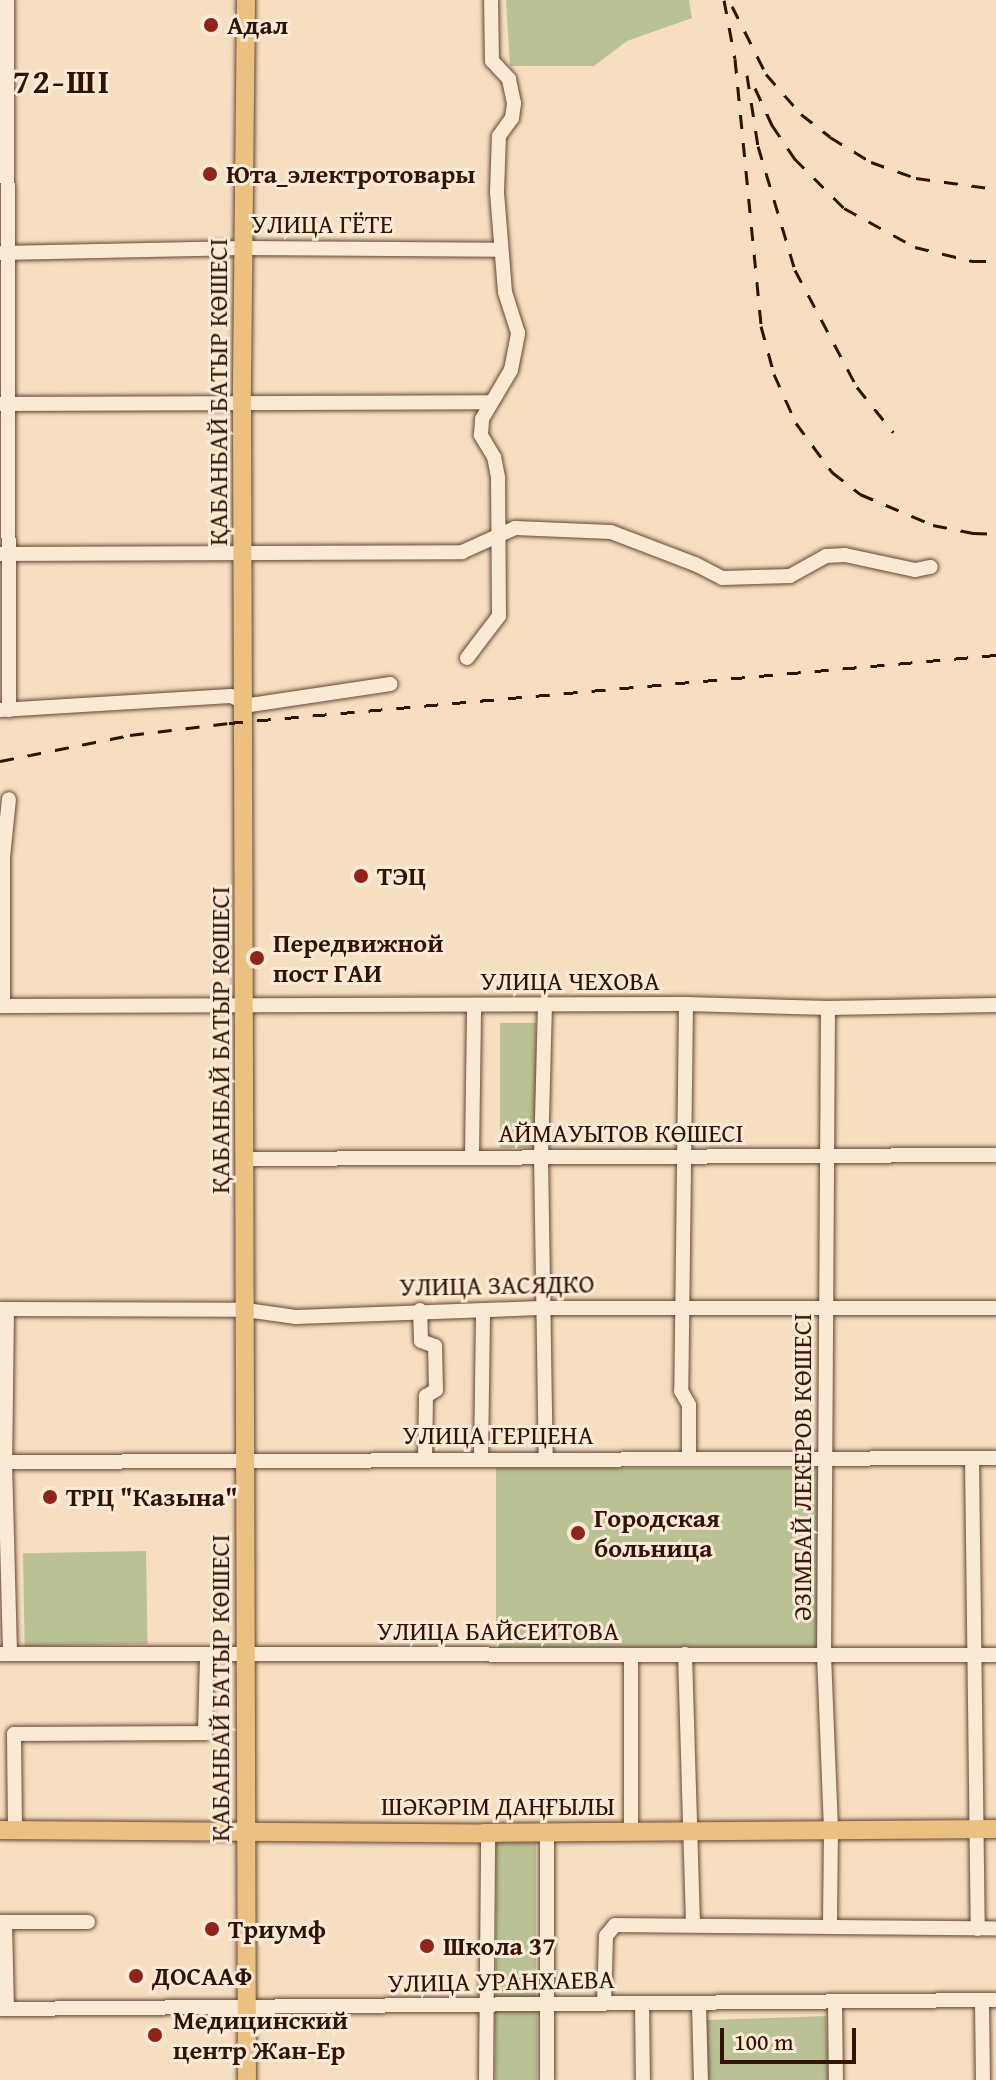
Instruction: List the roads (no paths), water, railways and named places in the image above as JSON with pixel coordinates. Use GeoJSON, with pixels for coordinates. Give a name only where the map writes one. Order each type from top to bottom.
{"type":"FeatureCollection","features":[{"type":"Feature","properties":{"kind":"main road","name":"ҚАБАНБАЙ БАТЫР КӨШЕСІ"},"geometry":{"type":"LineString","coordinates":[[246,0],[242,405],[247,2080]]}},
{"type":"Feature","properties":{"kind":"main road","name":"ШӘКӘРІМ ДАҢҒЫЛЫ"},"geometry":{"type":"LineString","coordinates":[[8,1830],[547,1833],[996,1829]]}},
{"type":"Feature","properties":{"kind":"street"},"geometry":{"type":"LineString","coordinates":[[7,0],[3,106],[4,710],[231,696],[244,703],[390,684]]}},
{"type":"Feature","properties":{"kind":"street"},"geometry":{"type":"LineString","coordinates":[[467,658],[499,616],[498,477],[494,457],[481,435],[482,419],[511,370],[518,333],[505,292],[500,250],[499,136],[512,118],[514,103],[509,79],[492,61],[491,0]]}},
{"type":"Feature","properties":{"kind":"street","name":"УЛИЦА ГЁТЕ"},"geometry":{"type":"LineString","coordinates":[[3,253],[245,248],[500,250]]}},
{"type":"Feature","properties":{"kind":"street"},"geometry":{"type":"LineString","coordinates":[[4,404],[490,402]]}},
{"type":"Feature","properties":{"kind":"street"},"geometry":{"type":"LineString","coordinates":[[4,554],[462,552],[515,528],[611,532],[695,564],[722,578],[790,576],[826,556],[845,555],[915,570],[931,567]]}},
{"type":"Feature","properties":{"kind":"street"},"geometry":{"type":"LineString","coordinates":[[1,1006],[3,857],[9,799]]}},
{"type":"Feature","properties":{"kind":"street"},"geometry":{"type":"LineString","coordinates":[[545,1004],[541,1155],[546,1308],[546,1460]]}},
{"type":"Feature","properties":{"kind":"street"},"geometry":{"type":"LineString","coordinates":[[686,1004],[681,1391],[689,1405],[689,1457]]}},
{"type":"Feature","properties":{"kind":"street","name":"УЛИЦА ЧЕХОВА"},"geometry":{"type":"LineString","coordinates":[[1,1006],[686,1004],[828,1008],[996,1005]]}},
{"type":"Feature","properties":{"kind":"street"},"geometry":{"type":"LineString","coordinates":[[472,1156],[474,1005]]}},
{"type":"Feature","properties":{"kind":"street","name":"ӘЗІМБАЙ ЛЕКЕРОВ КӨШЕСІ"},"geometry":{"type":"LineString","coordinates":[[828,1008],[824,1655],[831,1829],[830,1926]]}},
{"type":"Feature","properties":{"kind":"street","name":"АЙМАУЫТОВ КӨШЕСІ"},"geometry":{"type":"LineString","coordinates":[[246,1159],[541,1155],[683,1158],[996,1155]]}},
{"type":"Feature","properties":{"kind":"street","name":"УЛИЦА ЗАСЯДКО"},"geometry":{"type":"LineString","coordinates":[[3,1309],[246,1310],[296,1317],[420,1310],[546,1308],[996,1308]]}},
{"type":"Feature","properties":{"kind":"street"},"geometry":{"type":"LineString","coordinates":[[3,1309],[5,1654]]}},
{"type":"Feature","properties":{"kind":"street"},"geometry":{"type":"LineString","coordinates":[[420,1310],[421,1341],[435,1346],[436,1390],[426,1396],[425,1459]]}},
{"type":"Feature","properties":{"kind":"street"},"geometry":{"type":"LineString","coordinates":[[481,1459],[483,1310]]}},
{"type":"Feature","properties":{"kind":"street","name":"УЛИЦА ГЕРЦЕНА"},"geometry":{"type":"LineString","coordinates":[[3,1462],[246,1458],[996,1458]]}},
{"type":"Feature","properties":{"kind":"street"},"geometry":{"type":"LineString","coordinates":[[972,1458],[972,1656],[978,1929]]}},
{"type":"Feature","properties":{"kind":"street","name":"УЛИЦА БАЙСЕИТОВА"},"geometry":{"type":"LineString","coordinates":[[5,1654],[996,1655]]}},
{"type":"Feature","properties":{"kind":"street"},"geometry":{"type":"LineString","coordinates":[[685,1654],[693,1924]]}},
{"type":"Feature","properties":{"kind":"street"},"geometry":{"type":"LineString","coordinates":[[8,1830],[14,1734],[205,1733],[207,1655]]}},
{"type":"Feature","properties":{"kind":"street"},"geometry":{"type":"LineString","coordinates":[[631,1655],[631,1832]]}},
{"type":"Feature","properties":{"kind":"street"},"geometry":{"type":"LineString","coordinates":[[486,2080],[488,1833]]}},
{"type":"Feature","properties":{"kind":"street"},"geometry":{"type":"LineString","coordinates":[[547,1833],[547,2080]]}},
{"type":"Feature","properties":{"kind":"street"},"geometry":{"type":"LineString","coordinates":[[3,1922],[88,1922]]}},
{"type":"Feature","properties":{"kind":"street","name":"УЛИЦА УРАНХАЕВА"},"geometry":{"type":"LineString","coordinates":[[3,1922],[3,2009],[989,2000]]}},
{"type":"Feature","properties":{"kind":"street"},"geometry":{"type":"LineString","coordinates":[[604,2004],[609,1929],[615,1925],[996,1928]]}},
{"type":"Feature","properties":{"kind":"street"},"geometry":{"type":"LineString","coordinates":[[983,2080],[989,2000]]}},
{"type":"Feature","properties":{"kind":"street"},"geometry":{"type":"LineString","coordinates":[[642,2003],[643,2080]]}},
{"type":"Feature","properties":{"kind":"street"},"geometry":{"type":"LineString","coordinates":[[835,2003],[836,2080]]}},
{"type":"Feature","properties":{"kind":"street"},"geometry":{"type":"LineString","coordinates":[[699,2005],[701,2080]]}},
{"type":"Feature","properties":{"kind":"railway"},"geometry":{"type":"LineString","coordinates":[[724,0],[735,59],[761,326],[774,374],[796,423],[832,472],[860,494],[933,525],[996,534]]}},
{"type":"Feature","properties":{"kind":"railway"},"geometry":{"type":"LineString","coordinates":[[732,6],[766,74],[801,114],[830,137],[871,162],[916,178],[996,189]]}},
{"type":"Feature","properties":{"kind":"railway"},"geometry":{"type":"LineString","coordinates":[[747,75],[758,146],[795,270],[857,387],[893,432]]}},
{"type":"Feature","properties":{"kind":"railway"},"geometry":{"type":"LineString","coordinates":[[755,88],[772,125],[794,158],[844,208],[915,247],[972,261],[996,261]]}},
{"type":"Feature","properties":{"kind":"railway"},"geometry":{"type":"LineString","coordinates":[[0,761],[130,735],[229,723],[996,655]]}},
{"type":"Feature","properties":{"kind":"place","name":"Адал"},"geometry":{"type":"Point","coordinates":[211,25]}},
{"type":"Feature","properties":{"kind":"place","name":"Юта_электротовары"},"geometry":{"type":"Point","coordinates":[210,174]}},
{"type":"Feature","properties":{"kind":"place","name":"ТЭЦ"},"geometry":{"type":"Point","coordinates":[361,876]}},
{"type":"Feature","properties":{"kind":"place","name":"Передвижной пост ГАИ"},"geometry":{"type":"Point","coordinates":[257,958]}},
{"type":"Feature","properties":{"kind":"place","name":"ТРЦ \"Казына\""},"geometry":{"type":"Point","coordinates":[50,1497]}},
{"type":"Feature","properties":{"kind":"place","name":"Городская больница"},"geometry":{"type":"Point","coordinates":[578,1533]}},
{"type":"Feature","properties":{"kind":"place","name":"Триумф"},"geometry":{"type":"Point","coordinates":[212,1929]}},
{"type":"Feature","properties":{"kind":"place","name":"Школа 37"},"geometry":{"type":"Point","coordinates":[427,1946]}},
{"type":"Feature","properties":{"kind":"place","name":"ДОСААФ"},"geometry":{"type":"Point","coordinates":[136,1976]}},
{"type":"Feature","properties":{"kind":"place","name":"Медицинский центр Жан-Ер"},"geometry":{"type":"Point","coordinates":[155,2035]}},
{"type":"Feature","properties":{"kind":"district","name":"72-ШІ"},"geometry":{"type":"Point","coordinates":[62,81]}}]}
